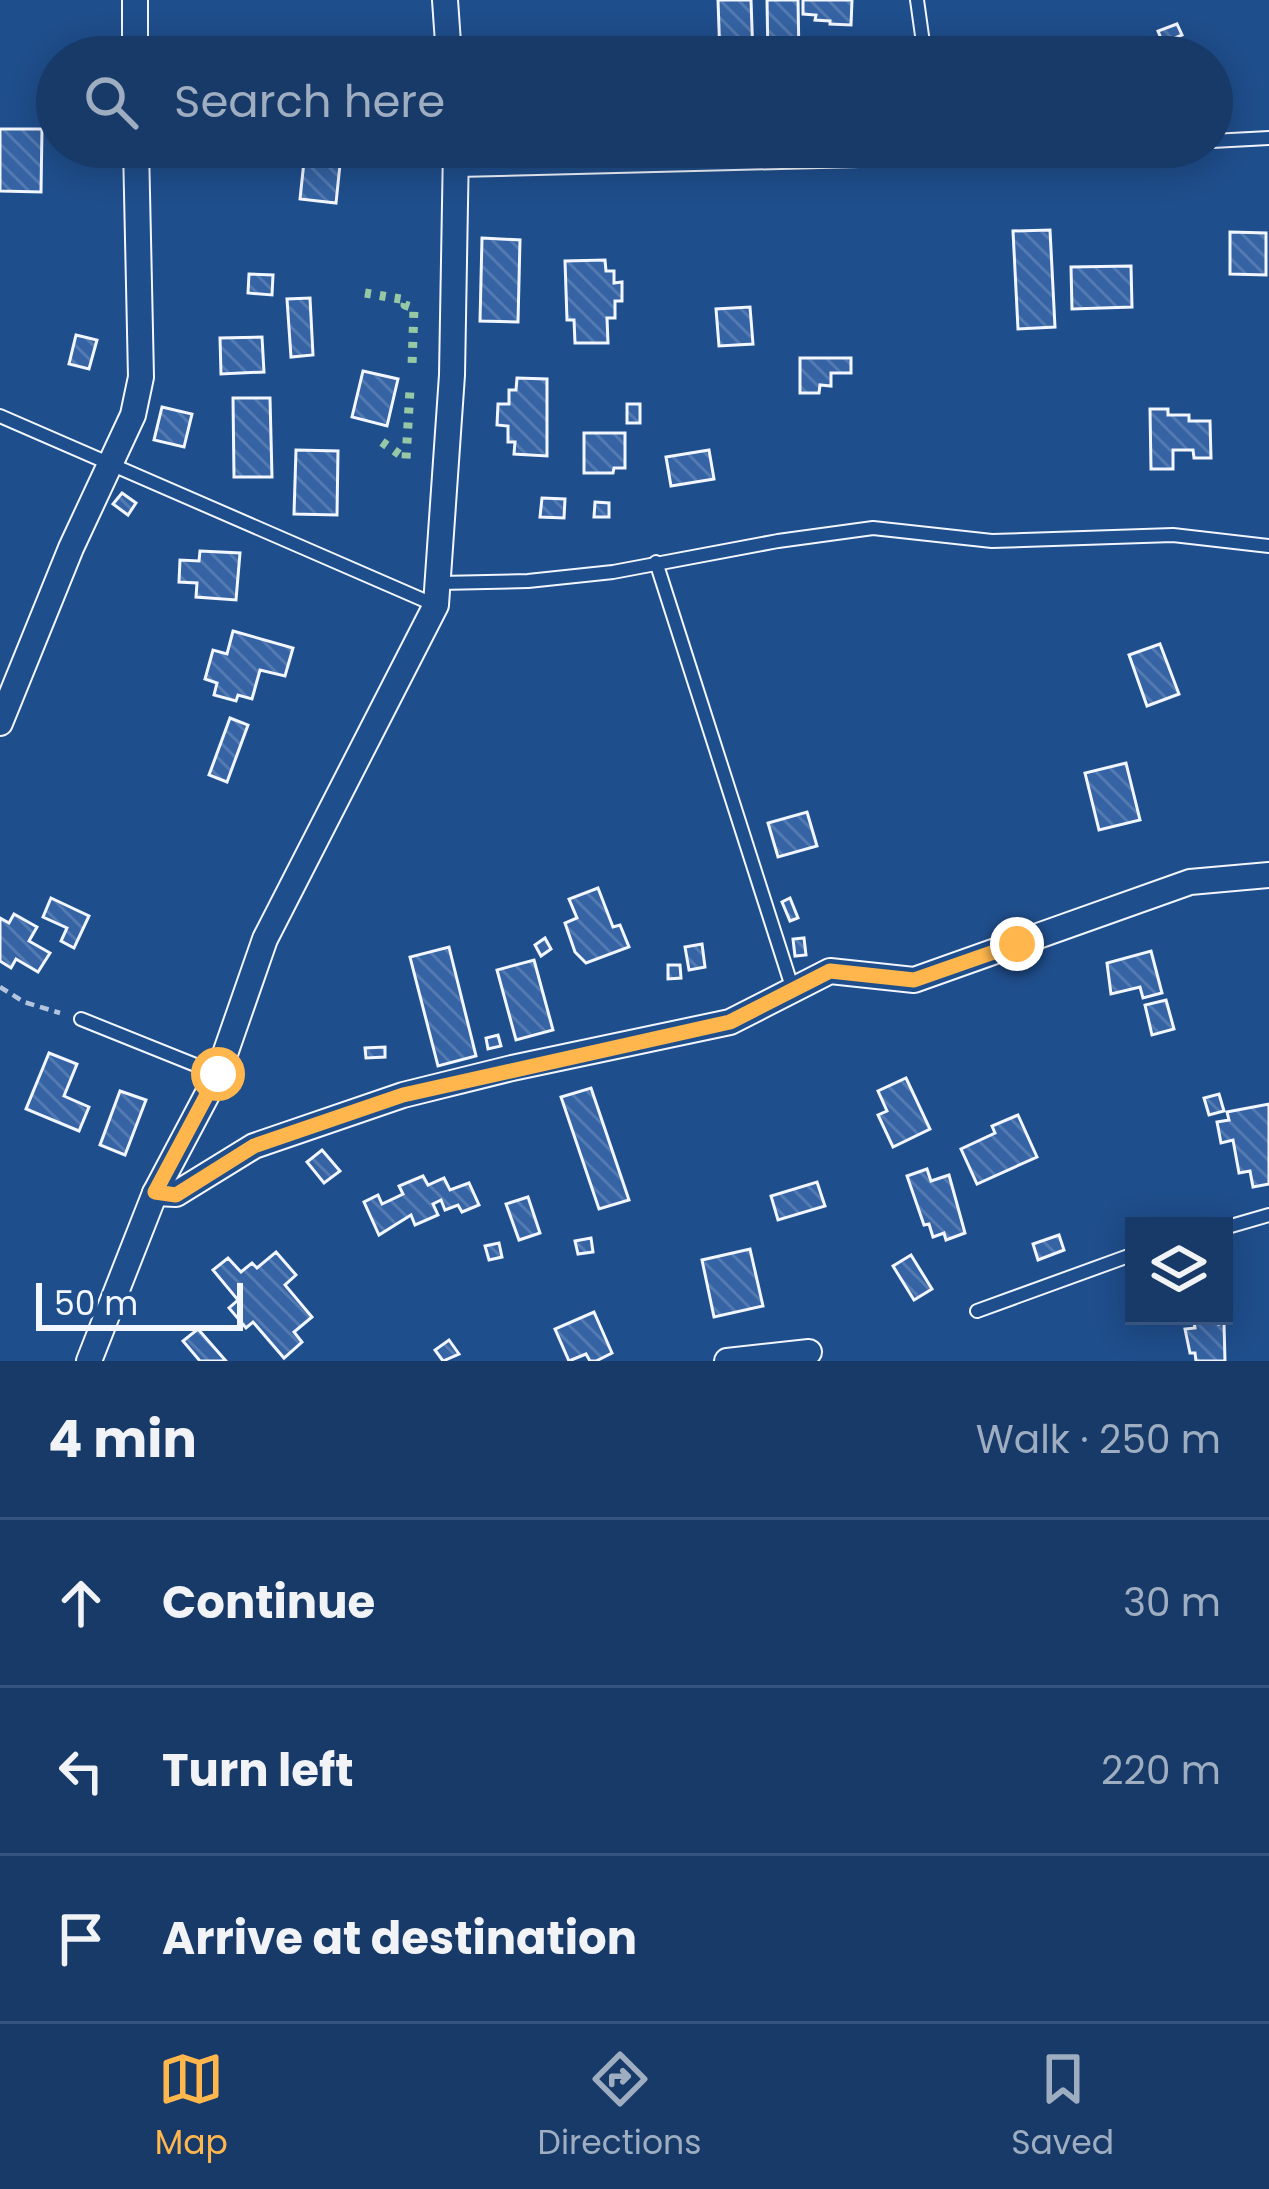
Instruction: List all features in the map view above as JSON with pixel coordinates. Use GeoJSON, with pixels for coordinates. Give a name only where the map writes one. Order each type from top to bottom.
{"type":"FeatureCollection","features":[{"type":"Feature","properties":{"kind":"street"},"geometry":{"type":"LineString","coordinates":[[135,0],[135,36]]}},
{"type":"Feature","properties":{"kind":"street"},"geometry":{"type":"LineString","coordinates":[[445,0],[448,36]]}},
{"type":"Feature","properties":{"kind":"street"},"geometry":{"type":"LineString","coordinates":[[0,723],[71,548],[133,415],[141,377],[136,168]]}},
{"type":"Feature","properties":{"kind":"street"},"geometry":{"type":"LineString","coordinates":[[89,1361],[155,1192],[218,1074],[265,939],[438,594],[452,375],[457,168]]}},
{"type":"Feature","properties":{"kind":"street"},"geometry":{"type":"LineString","coordinates":[[155,1192],[176,1195],[254,1146],[403,1095],[730,1022],[830,971],[914,980],[1190,882],[1269,875]]}},
{"type":"Feature","properties":{"kind":"street"},"geometry":{"type":"LineString","coordinates":[[727,1361],[809,1352]]}},
{"type":"Feature","properties":{"kind":"lane"},"geometry":{"type":"LineString","coordinates":[[917,0],[922,36]]}},
{"type":"Feature","properties":{"kind":"lane"},"geometry":{"type":"LineString","coordinates":[[1233,140],[1269,138]]}},
{"type":"Feature","properties":{"kind":"lane"},"geometry":{"type":"LineString","coordinates":[[0,416],[438,594],[873,528],[992,541],[1173,535],[1269,545]]}},
{"type":"Feature","properties":{"kind":"lane"},"geometry":{"type":"LineString","coordinates":[[656,562],[793,990]]}},
{"type":"Feature","properties":{"kind":"lane"},"geometry":{"type":"LineString","coordinates":[[81,1019],[218,1074]]}},
{"type":"Feature","properties":{"kind":"lane"},"geometry":{"type":"LineString","coordinates":[[1233,1225],[1269,1215]]}},
{"type":"Feature","properties":{"kind":"lane"},"geometry":{"type":"LineString","coordinates":[[977,1311],[1125,1257]]}},
{"type":"Feature","properties":{"kind":"path"},"geometry":{"type":"LineString","coordinates":[[0,987],[24,1002],[81,1019]]}},
{"type":"Feature","properties":{"kind":"building"},"geometry":{"type":"Polygon","coordinates":[[[718,0],[751,0],[752,36],[719,36],[718,0]]]}},
{"type":"Feature","properties":{"kind":"building"},"geometry":{"type":"Polygon","coordinates":[[[767,0],[798,0],[799,36],[768,36],[767,0]]]}},
{"type":"Feature","properties":{"kind":"building"},"geometry":{"type":"Polygon","coordinates":[[[803,0],[852,0],[851,25],[830,24],[803,14],[803,0]]]}},
{"type":"Feature","properties":{"kind":"building"},"geometry":{"type":"Polygon","coordinates":[[[1177,24],[1182,35],[1160,36],[1158,31],[1177,24]]]}},
{"type":"Feature","properties":{"kind":"building"},"geometry":{"type":"Polygon","coordinates":[[[0,129],[36,129],[41,192],[0,191],[0,129]]]}},
{"type":"Feature","properties":{"kind":"building"},"geometry":{"type":"Polygon","coordinates":[[[303,168],[340,168],[336,203],[300,199],[303,168]]]}},
{"type":"Feature","properties":{"kind":"building"},"geometry":{"type":"Polygon","coordinates":[[[1050,230],[1055,327],[1018,329],[1013,231],[1050,230]]]}},
{"type":"Feature","properties":{"kind":"building"},"geometry":{"type":"Polygon","coordinates":[[[1230,232],[1266,233],[1266,275],[1230,274],[1230,232]]]}},
{"type":"Feature","properties":{"kind":"building"},"geometry":{"type":"Polygon","coordinates":[[[482,238],[520,240],[518,322],[480,321],[482,238]]]}},
{"type":"Feature","properties":{"kind":"building"},"geometry":{"type":"Polygon","coordinates":[[[605,260],[606,271],[614,271],[614,283],[622,282],[622,301],[615,301],[615,318],[607,318],[608,343],[575,343],[574,320],[567,320],[565,261],[605,260]]]}},
{"type":"Feature","properties":{"kind":"building"},"geometry":{"type":"Polygon","coordinates":[[[1131,266],[1132,307],[1072,309],[1071,267],[1131,266]]]}},
{"type":"Feature","properties":{"kind":"building"},"geometry":{"type":"Polygon","coordinates":[[[249,274],[273,275],[272,295],[248,293],[249,274]]]}},
{"type":"Feature","properties":{"kind":"building"},"geometry":{"type":"Polygon","coordinates":[[[310,298],[313,355],[291,357],[287,299],[310,298]]]}},
{"type":"Feature","properties":{"kind":"building"},"geometry":{"type":"Polygon","coordinates":[[[750,307],[753,344],[719,346],[716,309],[750,307]]]}},
{"type":"Feature","properties":{"kind":"building"},"geometry":{"type":"Polygon","coordinates":[[[76,335],[97,340],[89,369],[69,364],[76,335]]]}},
{"type":"Feature","properties":{"kind":"building"},"geometry":{"type":"Polygon","coordinates":[[[262,337],[264,372],[221,374],[220,338],[262,337]]]}},
{"type":"Feature","properties":{"kind":"building"},"geometry":{"type":"Polygon","coordinates":[[[800,358],[851,358],[851,373],[831,373],[831,386],[820,385],[819,393],[800,393],[800,358]]]}},
{"type":"Feature","properties":{"kind":"building"},"geometry":{"type":"Polygon","coordinates":[[[363,371],[398,379],[387,426],[352,417],[363,371]]]}},
{"type":"Feature","properties":{"kind":"building"},"geometry":{"type":"Polygon","coordinates":[[[517,378],[547,379],[547,456],[514,454],[508,426],[497,425],[498,404],[509,404],[509,390],[516,390],[517,378]]]}},
{"type":"Feature","properties":{"kind":"building"},"geometry":{"type":"Polygon","coordinates":[[[233,398],[270,398],[272,477],[234,477],[233,398]]]}},
{"type":"Feature","properties":{"kind":"building"},"geometry":{"type":"Polygon","coordinates":[[[627,404],[640,404],[640,423],[627,423],[627,404]]]}},
{"type":"Feature","properties":{"kind":"building"},"geometry":{"type":"Polygon","coordinates":[[[162,407],[192,414],[184,447],[154,440],[162,407]]]}},
{"type":"Feature","properties":{"kind":"building"},"geometry":{"type":"Polygon","coordinates":[[[1150,409],[1189,415],[1189,421],[1210,421],[1211,458],[1194,458],[1193,450],[1173,450],[1173,469],[1151,469],[1150,409]]]}},
{"type":"Feature","properties":{"kind":"building"},"geometry":{"type":"Polygon","coordinates":[[[584,433],[625,433],[625,468],[584,473],[584,433]]]}},
{"type":"Feature","properties":{"kind":"building"},"geometry":{"type":"Polygon","coordinates":[[[296,450],[338,451],[337,515],[294,514],[296,450]]]}},
{"type":"Feature","properties":{"kind":"building"},"geometry":{"type":"Polygon","coordinates":[[[709,450],[714,479],[671,486],[666,457],[709,450]]]}},
{"type":"Feature","properties":{"kind":"building"},"geometry":{"type":"Polygon","coordinates":[[[122,493],[136,503],[128,515],[113,504],[122,493]]]}},
{"type":"Feature","properties":{"kind":"building"},"geometry":{"type":"Polygon","coordinates":[[[542,498],[565,499],[564,518],[540,517],[542,498]]]}},
{"type":"Feature","properties":{"kind":"building"},"geometry":{"type":"Polygon","coordinates":[[[595,502],[609,503],[609,517],[594,517],[595,502]]]}},
{"type":"Feature","properties":{"kind":"building"},"geometry":{"type":"Polygon","coordinates":[[[200,551],[240,553],[236,600],[196,597],[197,583],[179,582],[180,560],[199,561],[200,551]]]}},
{"type":"Feature","properties":{"kind":"building"},"geometry":{"type":"Polygon","coordinates":[[[233,631],[293,648],[285,676],[260,670],[252,699],[238,695],[236,701],[214,695],[217,683],[205,679],[213,650],[227,654],[233,631]]]}},
{"type":"Feature","properties":{"kind":"building"},"geometry":{"type":"Polygon","coordinates":[[[1160,644],[1179,694],[1147,706],[1129,655],[1160,644]]]}},
{"type":"Feature","properties":{"kind":"building"},"geometry":{"type":"Polygon","coordinates":[[[230,718],[248,725],[227,782],[209,775],[230,718]]]}},
{"type":"Feature","properties":{"kind":"building"},"geometry":{"type":"Polygon","coordinates":[[[1126,763],[1140,820],[1099,830],[1085,773],[1126,763]]]}},
{"type":"Feature","properties":{"kind":"building"},"geometry":{"type":"Polygon","coordinates":[[[807,812],[817,846],[778,857],[768,823],[807,812]]]}},
{"type":"Feature","properties":{"kind":"building"},"geometry":{"type":"Polygon","coordinates":[[[598,888],[613,927],[620,925],[629,947],[586,963],[575,952],[565,923],[577,918],[569,899],[598,888]]]}},
{"type":"Feature","properties":{"kind":"building"},"geometry":{"type":"Polygon","coordinates":[[[51,898],[89,916],[74,948],[61,941],[67,928],[43,917],[51,898]]]}},
{"type":"Feature","properties":{"kind":"building"},"geometry":{"type":"Polygon","coordinates":[[[790,898],[798,918],[790,921],[782,902],[790,898]]]}},
{"type":"Feature","properties":{"kind":"building"},"geometry":{"type":"Polygon","coordinates":[[[14,914],[37,927],[29,941],[50,953],[38,972],[16,959],[11,968],[0,961],[0,918],[9,923],[14,914]]]}},
{"type":"Feature","properties":{"kind":"building"},"geometry":{"type":"Polygon","coordinates":[[[545,938],[551,949],[541,956],[535,945],[545,938]]]}},
{"type":"Feature","properties":{"kind":"building"},"geometry":{"type":"Polygon","coordinates":[[[804,938],[806,955],[795,956],[793,939],[804,938]]]}},
{"type":"Feature","properties":{"kind":"building"},"geometry":{"type":"Polygon","coordinates":[[[702,944],[705,967],[689,970],[685,947],[702,944]]]}},
{"type":"Feature","properties":{"kind":"building"},"geometry":{"type":"Polygon","coordinates":[[[449,947],[476,1056],[438,1066],[410,957],[449,947]]]}},
{"type":"Feature","properties":{"kind":"building"},"geometry":{"type":"Polygon","coordinates":[[[1151,951],[1162,993],[1143,998],[1140,987],[1111,994],[1107,963],[1151,951]]]}},
{"type":"Feature","properties":{"kind":"building"},"geometry":{"type":"Polygon","coordinates":[[[534,960],[553,1030],[516,1040],[497,970],[534,960]]]}},
{"type":"Feature","properties":{"kind":"building"},"geometry":{"type":"Polygon","coordinates":[[[668,965],[680,965],[681,978],[668,979],[668,965]]]}},
{"type":"Feature","properties":{"kind":"building"},"geometry":{"type":"Polygon","coordinates":[[[1166,1000],[1174,1029],[1152,1035],[1145,1005],[1166,1000]]]}},
{"type":"Feature","properties":{"kind":"building"},"geometry":{"type":"Polygon","coordinates":[[[498,1035],[501,1046],[488,1049],[486,1038],[498,1035]]]}},
{"type":"Feature","properties":{"kind":"building"},"geometry":{"type":"Polygon","coordinates":[[[385,1047],[385,1057],[366,1058],[365,1048],[385,1047]]]}},
{"type":"Feature","properties":{"kind":"building"},"geometry":{"type":"Polygon","coordinates":[[[49,1053],[77,1064],[64,1096],[89,1107],[79,1131],[26,1109],[49,1053]]]}},
{"type":"Feature","properties":{"kind":"building"},"geometry":{"type":"Polygon","coordinates":[[[906,1078],[930,1129],[893,1147],[878,1115],[887,1111],[878,1091],[906,1078]]]}},
{"type":"Feature","properties":{"kind":"building"},"geometry":{"type":"Polygon","coordinates":[[[591,1088],[629,1200],[599,1209],[561,1097],[591,1088]]]}},
{"type":"Feature","properties":{"kind":"building"},"geometry":{"type":"Polygon","coordinates":[[[120,1091],[146,1100],[125,1155],[100,1145],[120,1091]]]}},
{"type":"Feature","properties":{"kind":"building"},"geometry":{"type":"Polygon","coordinates":[[[1219,1094],[1224,1111],[1209,1115],[1204,1098],[1219,1094]]]}},
{"type":"Feature","properties":{"kind":"building"},"geometry":{"type":"Polygon","coordinates":[[[1269,1104],[1269,1184],[1253,1187],[1250,1171],[1239,1173],[1233,1140],[1221,1143],[1217,1122],[1229,1120],[1227,1112],[1269,1104]]]}},
{"type":"Feature","properties":{"kind":"building"},"geometry":{"type":"Polygon","coordinates":[[[1018,1115],[1037,1157],[977,1184],[961,1149],[995,1133],[992,1126],[1018,1115]]]}},
{"type":"Feature","properties":{"kind":"building"},"geometry":{"type":"Polygon","coordinates":[[[322,1150],[340,1171],[324,1183],[307,1162],[322,1150]]]}},
{"type":"Feature","properties":{"kind":"building"},"geometry":{"type":"Polygon","coordinates":[[[927,1169],[931,1181],[949,1175],[965,1233],[946,1240],[944,1233],[933,1237],[929,1224],[924,1225],[907,1176],[927,1169]]]}},
{"type":"Feature","properties":{"kind":"building"},"geometry":{"type":"Polygon","coordinates":[[[423,1176],[428,1185],[444,1178],[450,1190],[469,1183],[479,1205],[462,1212],[458,1205],[445,1210],[441,1200],[433,1204],[438,1215],[415,1225],[411,1215],[379,1235],[364,1202],[378,1195],[382,1204],[403,1194],[399,1186],[423,1176]]]}},
{"type":"Feature","properties":{"kind":"building"},"geometry":{"type":"Polygon","coordinates":[[[817,1182],[825,1206],[778,1220],[771,1196],[817,1182]]]}},
{"type":"Feature","properties":{"kind":"building"},"geometry":{"type":"Polygon","coordinates":[[[528,1197],[540,1233],[519,1240],[506,1204],[528,1197]]]}},
{"type":"Feature","properties":{"kind":"building"},"geometry":{"type":"Polygon","coordinates":[[[1059,1235],[1064,1250],[1038,1260],[1033,1244],[1059,1235]]]}},
{"type":"Feature","properties":{"kind":"building"},"geometry":{"type":"Polygon","coordinates":[[[591,1238],[593,1252],[578,1254],[575,1241],[591,1238]]]}},
{"type":"Feature","properties":{"kind":"building"},"geometry":{"type":"Polygon","coordinates":[[[499,1243],[502,1257],[489,1260],[485,1246],[499,1243]]]}},
{"type":"Feature","properties":{"kind":"building"},"geometry":{"type":"Polygon","coordinates":[[[750,1249],[763,1306],[714,1317],[702,1260],[750,1249]]]}},
{"type":"Feature","properties":{"kind":"building"},"geometry":{"type":"Polygon","coordinates":[[[276,1252],[296,1275],[285,1285],[312,1317],[294,1332],[302,1342],[284,1358],[253,1322],[246,1328],[229,1308],[238,1300],[213,1270],[228,1258],[241,1272],[252,1263],[257,1268],[276,1252]]]}},
{"type":"Feature","properties":{"kind":"building"},"geometry":{"type":"Polygon","coordinates":[[[911,1255],[932,1289],[914,1300],[893,1266],[911,1255]]]}},
{"type":"Feature","properties":{"kind":"building"},"geometry":{"type":"Polygon","coordinates":[[[594,1312],[612,1353],[596,1361],[586,1354],[569,1361],[555,1329],[594,1312]]]}},
{"type":"Feature","properties":{"kind":"building"},"geometry":{"type":"Polygon","coordinates":[[[1224,1325],[1225,1361],[1196,1361],[1185,1329],[1224,1325]]]}},
{"type":"Feature","properties":{"kind":"building"},"geometry":{"type":"Polygon","coordinates":[[[198,1329],[226,1361],[200,1361],[183,1341],[198,1329]]]}},
{"type":"Feature","properties":{"kind":"building"},"geometry":{"type":"Polygon","coordinates":[[[449,1340],[459,1354],[443,1361],[435,1350],[449,1340]]]}},
{"type":"Feature","properties":{"kind":"hedge"},"geometry":{"type":"LineString","coordinates":[[365,293],[406,300],[405,305],[414,308],[412,366]]}},
{"type":"Feature","properties":{"kind":"hedge"},"geometry":{"type":"LineString","coordinates":[[382,442],[406,459],[410,389]]}},
{"type":"Feature","properties":{"kind":"route"},"geometry":{"type":"LineString","coordinates":[[218,1074],[155,1192],[176,1195],[254,1146],[403,1095],[730,1022],[830,971],[914,980],[1017,944]]}}]}
